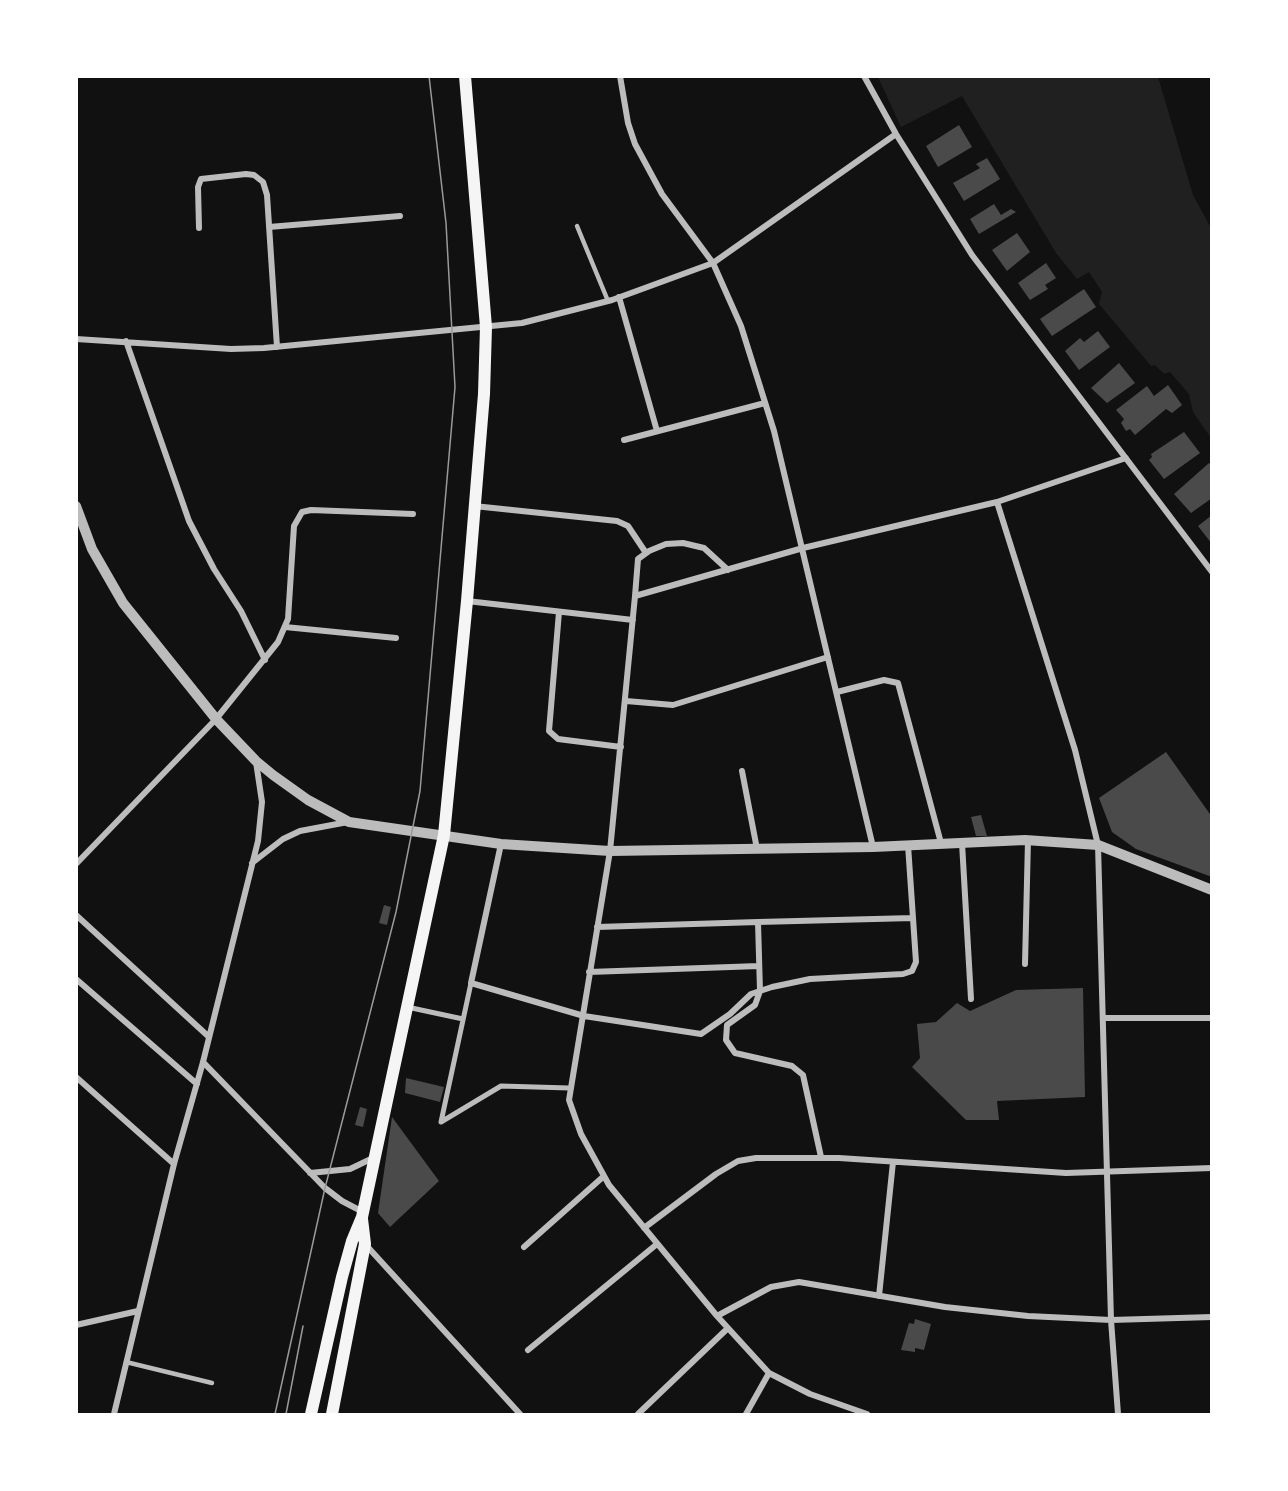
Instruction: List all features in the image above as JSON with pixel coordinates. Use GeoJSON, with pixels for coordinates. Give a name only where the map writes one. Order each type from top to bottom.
{"type":"FeatureCollection","features":[{"type":"Feature","properties":{"kind":"main road"},"geometry":{"type":"LineString","coordinates":[[311,1414],[352,1241],[363,1215],[444,835],[467,601],[484,394],[486,327],[465,76]]}},
{"type":"Feature","properties":{"kind":"main road"},"geometry":{"type":"LineString","coordinates":[[332,1414],[365,1244],[363,1215]]}},
{"type":"Feature","properties":{"kind":"street"},"geometry":{"type":"LineString","coordinates":[[620,76],[628,123],[635,144],[662,194],[713,263],[741,326],[765,403],[803,548],[873,847]]}},
{"type":"Feature","properties":{"kind":"street"},"geometry":{"type":"LineString","coordinates":[[864,76],[896,134],[972,255],[1212,572]]}},
{"type":"Feature","properties":{"kind":"street"},"geometry":{"type":"LineString","coordinates":[[76,339],[231,349],[277,347],[522,323],[608,301],[713,263],[896,134]]}},
{"type":"Feature","properties":{"kind":"street"},"geometry":{"type":"LineString","coordinates":[[199,228],[198,188],[201,179],[246,174],[254,175],[263,182],[269,227],[277,347]]}},
{"type":"Feature","properties":{"kind":"street"},"geometry":{"type":"LineString","coordinates":[[269,227],[400,216]]}},
{"type":"Feature","properties":{"kind":"street"},"geometry":{"type":"LineString","coordinates":[[620,297],[657,431]]}},
{"type":"Feature","properties":{"kind":"street"},"geometry":{"type":"LineString","coordinates":[[126,341],[189,520],[214,569],[241,611],[265,660]]}},
{"type":"Feature","properties":{"kind":"street"},"geometry":{"type":"LineString","coordinates":[[624,440],[765,403]]}},
{"type":"Feature","properties":{"kind":"street"},"geometry":{"type":"LineString","coordinates":[[635,596],[803,548],[997,502],[1126,458]]}},
{"type":"Feature","properties":{"kind":"street"},"geometry":{"type":"LineString","coordinates":[[997,502],[1075,750],[1098,845],[1111,1320],[1118,1414]]}},
{"type":"Feature","properties":{"kind":"street"},"geometry":{"type":"LineString","coordinates":[[76,506],[92,549],[123,603],[216,719],[256,761],[309,800],[349,822]]}},
{"type":"Feature","properties":{"kind":"street"},"geometry":{"type":"LineString","coordinates":[[474,506],[624,522],[646,553]]}},
{"type":"Feature","properties":{"kind":"street"},"geometry":{"type":"LineString","coordinates":[[76,864],[216,719],[265,660],[288,619],[294,526],[302,512],[311,510],[412,514]]}},
{"type":"Feature","properties":{"kind":"street"},"geometry":{"type":"LineString","coordinates":[[728,570],[704,548],[696,545],[666,544],[638,559],[610,851],[589,972],[584,1016],[569,1088],[569,1100],[582,1134],[604,1176],[717,1316],[769,1373],[810,1394],[867,1414]]}},
{"type":"Feature","properties":{"kind":"street"},"geometry":{"type":"LineString","coordinates":[[467,601],[633,620]]}},
{"type":"Feature","properties":{"kind":"street"},"geometry":{"type":"LineString","coordinates":[[559,612],[549,731],[558,739],[621,747]]}},
{"type":"Feature","properties":{"kind":"street"},"geometry":{"type":"LineString","coordinates":[[285,627],[396,638]]}},
{"type":"Feature","properties":{"kind":"street"},"geometry":{"type":"LineString","coordinates":[[626,700],[673,705],[828,657]]}},
{"type":"Feature","properties":{"kind":"street"},"geometry":{"type":"LineString","coordinates":[[837,692],[884,680],[898,683],[940,843]]}},
{"type":"Feature","properties":{"kind":"street"},"geometry":{"type":"LineString","coordinates":[[114,1414],[174,1164],[203,1062],[258,841],[262,802],[256,761]]}},
{"type":"Feature","properties":{"kind":"street"},"geometry":{"type":"LineString","coordinates":[[742,771],[757,849]]}},
{"type":"Feature","properties":{"kind":"street"},"geometry":{"type":"LineString","coordinates":[[251,864],[283,839],[300,831],[349,822],[501,844],[610,851],[873,847],[1028,840],[1098,845],[1212,890]]}},
{"type":"Feature","properties":{"kind":"street"},"geometry":{"type":"LineString","coordinates":[[1025,964],[1028,840]]}},
{"type":"Feature","properties":{"kind":"street"},"geometry":{"type":"LineString","coordinates":[[962,843],[971,999]]}},
{"type":"Feature","properties":{"kind":"street"},"geometry":{"type":"LineString","coordinates":[[501,844],[441,1122],[501,1086],[569,1088]]}},
{"type":"Feature","properties":{"kind":"street"},"geometry":{"type":"LineString","coordinates":[[471,983],[584,1016],[701,1034],[730,1014],[751,994],[760,991],[810,979],[903,974],[912,971],[916,962],[908,845]]}},
{"type":"Feature","properties":{"kind":"street"},"geometry":{"type":"LineString","coordinates":[[76,915],[209,1037]]}},
{"type":"Feature","properties":{"kind":"street"},"geometry":{"type":"LineString","coordinates":[[597,927],[913,918]]}},
{"type":"Feature","properties":{"kind":"street"},"geometry":{"type":"LineString","coordinates":[[758,922],[760,991],[755,1005],[727,1025],[726,1040],[735,1053],[792,1066],[803,1075],[821,1157]]}},
{"type":"Feature","properties":{"kind":"street"},"geometry":{"type":"LineString","coordinates":[[589,972],[759,966]]}},
{"type":"Feature","properties":{"kind":"street"},"geometry":{"type":"LineString","coordinates":[[76,979],[197,1084]]}},
{"type":"Feature","properties":{"kind":"street"},"geometry":{"type":"LineString","coordinates":[[407,1007],[463,1019]]}},
{"type":"Feature","properties":{"kind":"street"},"geometry":{"type":"LineString","coordinates":[[1103,1018],[1212,1018]]}},
{"type":"Feature","properties":{"kind":"street"},"geometry":{"type":"LineString","coordinates":[[203,1062],[333,1195],[363,1215]]}},
{"type":"Feature","properties":{"kind":"street"},"geometry":{"type":"LineString","coordinates":[[76,1077],[174,1164]]}},
{"type":"Feature","properties":{"kind":"street"},"geometry":{"type":"LineString","coordinates":[[644,1228],[716,1174],[738,1161],[785,1156],[1046,1173],[1212,1168]]}},
{"type":"Feature","properties":{"kind":"street"},"geometry":{"type":"LineString","coordinates":[[310,1173],[350,1169],[375,1158]]}},
{"type":"Feature","properties":{"kind":"street"},"geometry":{"type":"LineString","coordinates":[[879,1296],[893,1162]]}},
{"type":"Feature","properties":{"kind":"street"},"geometry":{"type":"LineString","coordinates":[[524,1247],[604,1176]]}},
{"type":"Feature","properties":{"kind":"street"},"geometry":{"type":"LineString","coordinates":[[352,1241],[365,1244],[520,1414]]}},
{"type":"Feature","properties":{"kind":"street"},"geometry":{"type":"LineString","coordinates":[[528,1350],[657,1244]]}},
{"type":"Feature","properties":{"kind":"street"},"geometry":{"type":"LineString","coordinates":[[717,1316],[771,1287],[811,1282],[879,1296],[1028,1316],[1111,1320],[1212,1317]]}},
{"type":"Feature","properties":{"kind":"street"},"geometry":{"type":"LineString","coordinates":[[76,1325],[138,1311]]}},
{"type":"Feature","properties":{"kind":"street"},"geometry":{"type":"LineString","coordinates":[[638,1414],[728,1328]]}},
{"type":"Feature","properties":{"kind":"street"},"geometry":{"type":"LineString","coordinates":[[746,1414],[769,1373]]}},
{"type":"Feature","properties":{"kind":"lane"},"geometry":{"type":"LineString","coordinates":[[577,226],[608,301]]}},
{"type":"Feature","properties":{"kind":"lane"},"geometry":{"type":"LineString","coordinates":[[126,1362],[212,1383]]}},
{"type":"Feature","properties":{"kind":"shaded area"},"geometry":{"type":"Polygon","coordinates":[[[878,77],[1158,77],[1193,195],[1211,228],[1211,438],[1193,412],[1189,394],[1170,372],[1164,374],[1155,365],[1151,366],[1099,304],[1102,292],[1089,272],[1077,279],[1056,253],[962,96],[901,127],[878,77]]]}},
{"type":"Feature","properties":{"kind":"building"},"geometry":{"type":"Polygon","coordinates":[[[959,125],[972,147],[938,167],[926,146],[959,125]]]}},
{"type":"Feature","properties":{"kind":"building"},"geometry":{"type":"Polygon","coordinates":[[[987,158],[1000,179],[964,201],[953,183],[980,168],[976,164],[987,158]]]}},
{"type":"Feature","properties":{"kind":"building"},"geometry":{"type":"Polygon","coordinates":[[[994,204],[1001,215],[1011,209],[1016,212],[979,234],[970,219],[994,204]]]}},
{"type":"Feature","properties":{"kind":"building"},"geometry":{"type":"Polygon","coordinates":[[[1017,233],[1030,252],[1007,271],[992,250],[1017,233]]]}},
{"type":"Feature","properties":{"kind":"building"},"geometry":{"type":"Polygon","coordinates":[[[1046,263],[1056,278],[1045,285],[1048,289],[1030,300],[1018,283],[1046,263]]]}},
{"type":"Feature","properties":{"kind":"building"},"geometry":{"type":"Polygon","coordinates":[[[1084,289],[1096,307],[1052,336],[1040,319],[1084,289]]]}},
{"type":"Feature","properties":{"kind":"building"},"geometry":{"type":"Polygon","coordinates":[[[1098,331],[1110,347],[1079,370],[1065,351],[1080,338],[1084,342],[1098,331]]]}},
{"type":"Feature","properties":{"kind":"building"},"geometry":{"type":"Polygon","coordinates":[[[1119,363],[1135,383],[1107,403],[1091,388],[1119,363]]]}},
{"type":"Feature","properties":{"kind":"building"},"geometry":{"type":"Polygon","coordinates":[[[1168,385],[1182,405],[1172,413],[1166,409],[1135,435],[1130,429],[1126,431],[1121,423],[1124,419],[1116,410],[1147,386],[1154,396],[1168,385]]]}},
{"type":"Feature","properties":{"kind":"building"},"geometry":{"type":"Polygon","coordinates":[[[1184,432],[1200,453],[1164,479],[1149,460],[1152,457],[1151,454],[1184,432]]]}},
{"type":"Feature","properties":{"kind":"building"},"geometry":{"type":"Polygon","coordinates":[[[1209,463],[1212,466],[1212,498],[1191,513],[1174,494],[1209,463]]]}},
{"type":"Feature","properties":{"kind":"building"},"geometry":{"type":"Polygon","coordinates":[[[1212,515],[1212,544],[1198,526],[1212,515]]]}},
{"type":"Feature","properties":{"kind":"building"},"geometry":{"type":"Polygon","coordinates":[[[1166,752],[1212,817],[1212,877],[1136,849],[1112,832],[1099,798],[1166,752]]]}},
{"type":"Feature","properties":{"kind":"building"},"geometry":{"type":"Polygon","coordinates":[[[981,815],[987,836],[976,836],[971,817],[981,815]]]}},
{"type":"Feature","properties":{"kind":"building"},"geometry":{"type":"Polygon","coordinates":[[[384,905],[391,907],[387,925],[379,923],[384,905]]]}},
{"type":"Feature","properties":{"kind":"building"},"geometry":{"type":"Polygon","coordinates":[[[1083,988],[1085,1097],[997,1101],[999,1120],[966,1120],[912,1067],[920,1058],[917,1024],[936,1022],[957,1003],[970,1011],[1016,990],[1083,988]]]}},
{"type":"Feature","properties":{"kind":"building"},"geometry":{"type":"Polygon","coordinates":[[[406,1078],[444,1087],[440,1102],[405,1093],[406,1078]]]}},
{"type":"Feature","properties":{"kind":"building"},"geometry":{"type":"Polygon","coordinates":[[[360,1107],[367,1109],[363,1127],[355,1125],[360,1107]]]}},
{"type":"Feature","properties":{"kind":"building"},"geometry":{"type":"Polygon","coordinates":[[[392,1117],[439,1181],[390,1227],[378,1213],[392,1117]]]}},
{"type":"Feature","properties":{"kind":"building"},"geometry":{"type":"Polygon","coordinates":[[[915,1319],[931,1324],[924,1350],[915,1348],[915,1352],[901,1350],[909,1323],[914,1324],[915,1319]]]}},
{"type":"Feature","properties":{"kind":"tram line"},"geometry":{"type":"LineString","coordinates":[[275,1414],[325,1188],[396,912],[420,791],[455,387],[446,223],[429,76]]}},
{"type":"Feature","properties":{"kind":"tram line"},"geometry":{"type":"LineString","coordinates":[[286,1414],[303,1326]]}}]}
